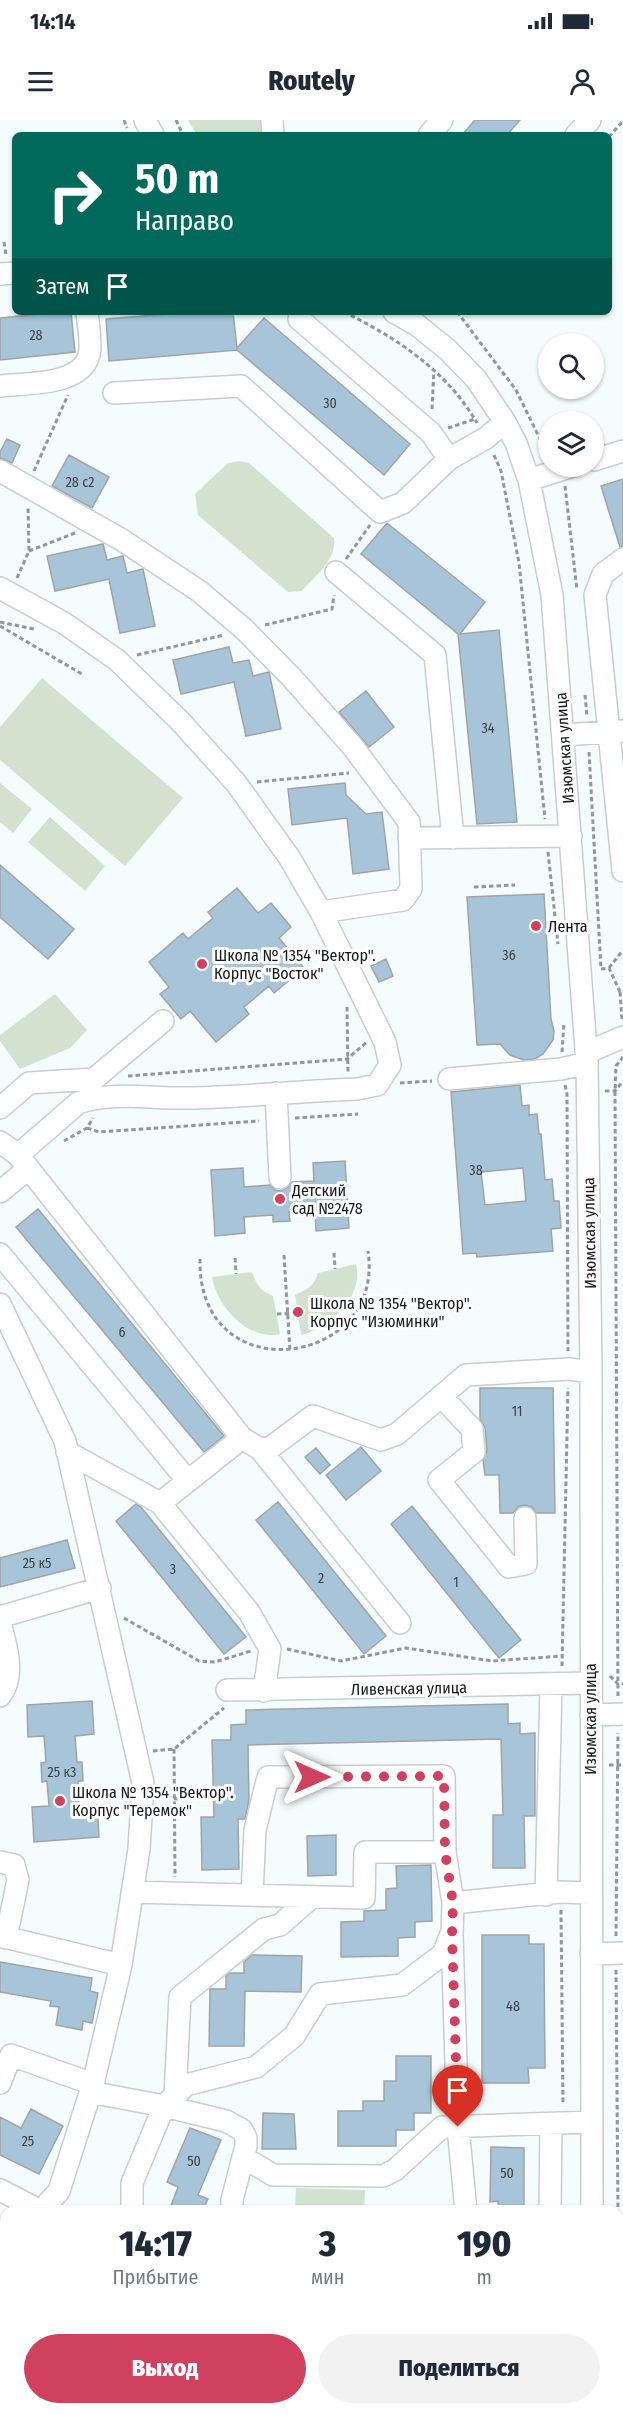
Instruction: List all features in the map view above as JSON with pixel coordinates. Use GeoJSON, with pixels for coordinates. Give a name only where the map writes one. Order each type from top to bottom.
{"type":"FeatureCollection","features":[{"type":"Feature","properties":{"kind":"street"},"geometry":{"type":"LineString","coordinates":[[432,132],[442,120]]}},
{"type":"Feature","properties":{"kind":"street"},"geometry":{"type":"LineString","coordinates":[[579,132],[590,120]]}},
{"type":"Feature","properties":{"kind":"street"},"geometry":{"type":"LineString","coordinates":[[0,386],[58,380],[79,372],[89,355],[87,315]]}},
{"type":"Feature","properties":{"kind":"street","name":"Изюмская улица"},"geometry":{"type":"LineString","coordinates":[[406,315],[422,319],[476,379],[505,422],[516,443],[529,480],[552,595],[586,1058],[591,1372],[592,2205]]}},
{"type":"Feature","properties":{"kind":"street"},"geometry":{"type":"LineString","coordinates":[[298,319],[431,433],[449,459]]}},
{"type":"Feature","properties":{"kind":"street"},"geometry":{"type":"LineString","coordinates":[[114,393],[240,386],[380,512],[403,503],[480,428],[505,422]]}},
{"type":"Feature","properties":{"kind":"street"},"geometry":{"type":"LineString","coordinates":[[604,457],[623,451]]}},
{"type":"Feature","properties":{"kind":"street"},"geometry":{"type":"LineString","coordinates":[[0,471],[97,525],[199,591],[245,630],[293,679],[372,771],[409,822],[411,889],[403,900],[321,912]]}},
{"type":"Feature","properties":{"kind":"street"},"geometry":{"type":"LineString","coordinates":[[529,480],[538,477]]}},
{"type":"Feature","properties":{"kind":"street"},"geometry":{"type":"LineString","coordinates":[[623,559],[603,574],[595,595],[616,731],[623,871]]}},
{"type":"Feature","properties":{"kind":"street"},"geometry":{"type":"LineString","coordinates":[[336,572],[435,655],[453,838]]}},
{"type":"Feature","properties":{"kind":"street"},"geometry":{"type":"LineString","coordinates":[[0,588],[64,623],[117,660],[180,722],[236,783],[289,857],[321,912],[385,1042],[390,1065],[377,1085],[357,1089],[188,1098],[88,1099],[78,1103],[23,1162],[0,1192]]}},
{"type":"Feature","properties":{"kind":"street"},"geometry":{"type":"LineString","coordinates":[[564,735],[616,731]]}},
{"type":"Feature","properties":{"kind":"street"},"geometry":{"type":"LineString","coordinates":[[410,838],[571,836]]}},
{"type":"Feature","properties":{"kind":"street"},"geometry":{"type":"LineString","coordinates":[[1,1105],[29,1083],[94,1079],[163,1021]]}},
{"type":"Feature","properties":{"kind":"street"},"geometry":{"type":"LineString","coordinates":[[449,1079],[561,1069],[623,1037]]}},
{"type":"Feature","properties":{"kind":"street"},"geometry":{"type":"LineString","coordinates":[[276,1093],[280,1178]]}},
{"type":"Feature","properties":{"kind":"street"},"geometry":{"type":"LineString","coordinates":[[0,1142],[23,1162],[251,1444],[400,1623]]}},
{"type":"Feature","properties":{"kind":"street"},"geometry":{"type":"LineString","coordinates":[[0,1254],[188,1481]]}},
{"type":"Feature","properties":{"kind":"street"},"geometry":{"type":"LineString","coordinates":[[0,1304],[65,1441],[143,1783],[139,1849],[121,1965],[92,2088],[59,2191],[46,2205]]}},
{"type":"Feature","properties":{"kind":"street"},"geometry":{"type":"LineString","coordinates":[[160,1503],[188,1481],[251,1444],[270,1448],[313,1416],[381,1440],[397,1434],[466,1375],[568,1369],[591,1372]]}},
{"type":"Feature","properties":{"kind":"street"},"geometry":{"type":"LineString","coordinates":[[441,1396],[471,1429],[474,1452],[439,1480],[509,1567],[526,1564],[525,1518]]}},
{"type":"Feature","properties":{"kind":"street"},"geometry":{"type":"LineString","coordinates":[[67,1452],[160,1503],[249,1611],[270,1649],[245,1691]]}},
{"type":"Feature","properties":{"kind":"street"},"geometry":{"type":"LineString","coordinates":[[0,1617],[102,1597]]}},
{"type":"Feature","properties":{"kind":"street"},"geometry":{"type":"LineString","coordinates":[[0,1623],[8,1653],[8,1687],[0,1696]]}},
{"type":"Feature","properties":{"kind":"street","name":"Ливенская улица"},"geometry":{"type":"LineString","coordinates":[[245,1691],[591,1683]]}},
{"type":"Feature","properties":{"kind":"street"},"geometry":{"type":"LineString","coordinates":[[553,1894],[556,1685]]}},
{"type":"Feature","properties":{"kind":"street"},"geometry":{"type":"LineString","coordinates":[[591,1715],[621,1714]]}},
{"type":"Feature","properties":{"kind":"street"},"geometry":{"type":"LineString","coordinates":[[252,1895],[255,1830],[268,1777],[444,1776],[445,1852],[453,1903],[458,2127],[465,2205]]}},
{"type":"Feature","properties":{"kind":"street"},"geometry":{"type":"LineString","coordinates":[[132,1892],[364,1898],[365,1852],[445,1852]]}},
{"type":"Feature","properties":{"kind":"street"},"geometry":{"type":"LineString","coordinates":[[0,1862],[14,1865],[18,1880],[3,1937],[121,1965]]}},
{"type":"Feature","properties":{"kind":"street"},"geometry":{"type":"LineString","coordinates":[[453,1903],[591,1893]]}},
{"type":"Feature","properties":{"kind":"street"},"geometry":{"type":"LineString","coordinates":[[132,2205],[132,2183],[169,2101],[180,1997],[264,1929],[280,1925],[312,1897]]}},
{"type":"Feature","properties":{"kind":"street"},"geometry":{"type":"LineString","coordinates":[[169,2101],[186,2085],[256,2067],[294,2036],[320,1994],[402,1985],[443,1954],[452,1934]]}},
{"type":"Feature","properties":{"kind":"street"},"geometry":{"type":"LineString","coordinates":[[591,1954],[619,1953]]}},
{"type":"Feature","properties":{"kind":"street"},"geometry":{"type":"LineString","coordinates":[[0,2083],[11,2055],[92,2088],[169,2101],[235,2125],[246,2138],[232,2205]]}},
{"type":"Feature","properties":{"kind":"street"},"geometry":{"type":"LineString","coordinates":[[243,2157],[273,2175],[383,2176],[395,2170],[442,2127],[591,2122]]}},
{"type":"Feature","properties":{"kind":"street"},"geometry":{"type":"LineString","coordinates":[[550,2205],[557,2123]]}},
{"type":"Feature","properties":{"kind":"street"},"geometry":{"type":"LineString","coordinates":[[0,2190],[29,2205]]}},
{"type":"Feature","properties":{"kind":"path"},"geometry":{"type":"LineString","coordinates":[[612,134],[623,121]]}},
{"type":"Feature","properties":{"kind":"path"},"geometry":{"type":"LineString","coordinates":[[350,315],[379,329],[434,369],[465,401],[501,471],[519,563],[558,949]]}},
{"type":"Feature","properties":{"kind":"path"},"geometry":{"type":"LineString","coordinates":[[461,315],[516,390],[538,435]]}},
{"type":"Feature","properties":{"kind":"path"},"geometry":{"type":"LineString","coordinates":[[434,369],[431,433],[480,428]]}},
{"type":"Feature","properties":{"kind":"path"},"geometry":{"type":"LineString","coordinates":[[117,660],[332,609],[336,572],[380,512]]}},
{"type":"Feature","properties":{"kind":"path"},"geometry":{"type":"LineString","coordinates":[[29,551],[97,525]]}},
{"type":"Feature","properties":{"kind":"path"},"geometry":{"type":"LineString","coordinates":[[0,626],[82,674]]}},
{"type":"Feature","properties":{"kind":"path"},"geometry":{"type":"LineString","coordinates":[[236,783],[372,771]]}},
{"type":"Feature","properties":{"kind":"path"},"geometry":{"type":"LineString","coordinates":[[474,887],[514,885]]}},
{"type":"Feature","properties":{"kind":"path"},"geometry":{"type":"LineString","coordinates":[[609,968],[623,950]]}},
{"type":"Feature","properties":{"kind":"path"},"geometry":{"type":"LineString","coordinates":[[623,991],[620,992],[623,1023]]}},
{"type":"Feature","properties":{"kind":"path"},"geometry":{"type":"LineString","coordinates":[[347,1000],[347,1059]]}},
{"type":"Feature","properties":{"kind":"path"},"geometry":{"type":"LineString","coordinates":[[556,1685],[562,1656],[568,1369],[567,1094],[561,1069],[564,1021]]}},
{"type":"Feature","properties":{"kind":"path"},"geometry":{"type":"LineString","coordinates":[[123,1077],[347,1059],[379,1031]]}},
{"type":"Feature","properties":{"kind":"path"},"geometry":{"type":"LineString","coordinates":[[618,2205],[621,1714],[616,1066],[623,1057]]}},
{"type":"Feature","properties":{"kind":"path"},"geometry":{"type":"LineString","coordinates":[[377,1085],[449,1079]]}},
{"type":"Feature","properties":{"kind":"path"},"geometry":{"type":"LineString","coordinates":[[87,1128],[99,1132],[358,1114]]}},
{"type":"Feature","properties":{"kind":"path"},"geometry":{"type":"LineString","coordinates":[[200,1259],[201,1284],[204,1294],[209,1307],[226,1328],[249,1344],[271,1350],[290,1351],[329,1337],[352,1315],[368,1287],[370,1265],[368,1251]]}},
{"type":"Feature","properties":{"kind":"path"},"geometry":{"type":"LineString","coordinates":[[334,1253],[335,1269]]}},
{"type":"Feature","properties":{"kind":"path"},"geometry":{"type":"LineString","coordinates":[[284,1255],[290,1351]]}},
{"type":"Feature","properties":{"kind":"path"},"geometry":{"type":"LineString","coordinates":[[235,1258],[236,1274]]}},
{"type":"Feature","properties":{"kind":"path"},"geometry":{"type":"LineString","coordinates":[[277,1314],[298,1313]]}},
{"type":"Feature","properties":{"kind":"path"},"geometry":{"type":"LineString","coordinates":[[617,1366],[623,1366]]}},
{"type":"Feature","properties":{"kind":"path"},"geometry":{"type":"LineString","coordinates":[[102,1597],[199,1661],[215,1662],[268,1645],[341,1662],[406,1648],[492,1661],[562,1656]]}},
{"type":"Feature","properties":{"kind":"path"},"geometry":{"type":"LineString","coordinates":[[136,1752],[174,1749],[245,1691]]}},
{"type":"Feature","properties":{"kind":"path"},"geometry":{"type":"LineString","coordinates":[[174,1749],[175,1893]]}},
{"type":"Feature","properties":{"kind":"path"},"geometry":{"type":"LineString","coordinates":[[174,1799],[202,1797]]}},
{"type":"Feature","properties":{"kind":"path"},"geometry":{"type":"LineString","coordinates":[[553,1894],[557,2123]]}},
{"type":"Feature","properties":{"kind":"green space"},"geometry":{"type":"Polygon","coordinates":[[[188,120],[262,120],[263,132],[195,132],[188,120]]]}},
{"type":"Feature","properties":{"kind":"green space"},"geometry":{"type":"Polygon","coordinates":[[[239,461],[249,463],[334,538],[329,560],[302,591],[288,592],[198,515],[195,494],[228,463],[239,461]]]}},
{"type":"Feature","properties":{"kind":"green space"},"geometry":{"type":"Polygon","coordinates":[[[42,678],[183,798],[125,866],[0,760],[0,727],[42,678]]]}},
{"type":"Feature","properties":{"kind":"green space"},"geometry":{"type":"Polygon","coordinates":[[[0,783],[32,809],[13,833],[0,822],[0,783]]]}},
{"type":"Feature","properties":{"kind":"green space"},"geometry":{"type":"Polygon","coordinates":[[[50,817],[105,866],[85,891],[28,842],[50,817]]]}},
{"type":"Feature","properties":{"kind":"green space"},"geometry":{"type":"Polygon","coordinates":[[[55,994],[87,1030],[70,1048],[20,1069],[0,1041],[0,1035],[55,994]]]}},
{"type":"Feature","properties":{"kind":"green space"},"geometry":{"type":"Polygon","coordinates":[[[356,1264],[355,1288],[350,1299],[323,1326],[301,1335],[295,1295],[310,1287],[318,1273],[356,1264]]]}},
{"type":"Feature","properties":{"kind":"green space"},"geometry":{"type":"Polygon","coordinates":[[[252,1272],[260,1287],[273,1296],[280,1334],[268,1335],[256,1332],[235,1319],[220,1299],[212,1277],[252,1272]]]}},
{"type":"Feature","properties":{"kind":"green space"},"geometry":{"type":"Polygon","coordinates":[[[296,2188],[365,2190],[364,2205],[295,2205],[296,2188]]]}},
{"type":"Feature","properties":{"kind":"building"},"geometry":{"type":"Polygon","coordinates":[[[475,120],[520,120],[510,132],[465,132],[475,120]]]}},
{"type":"Feature","properties":{"kind":"building"},"geometry":{"type":"Polygon","coordinates":[[[71,315],[75,352],[0,360],[0,318],[71,315]]]}},
{"type":"Feature","properties":{"kind":"building"},"geometry":{"type":"Polygon","coordinates":[[[155,315],[233,315],[237,348],[264,318],[410,444],[384,475],[237,350],[109,361],[106,319],[155,315]]]}},
{"type":"Feature","properties":{"kind":"building"},"geometry":{"type":"Polygon","coordinates":[[[7,439],[20,445],[12,463],[0,458],[0,452],[7,439]]]}},
{"type":"Feature","properties":{"kind":"building"},"geometry":{"type":"Polygon","coordinates":[[[69,455],[109,477],[92,508],[52,486],[69,455]]]}},
{"type":"Feature","properties":{"kind":"building"},"geometry":{"type":"Polygon","coordinates":[[[623,479],[623,546],[620,547],[601,486],[623,479]]]}},
{"type":"Feature","properties":{"kind":"building"},"geometry":{"type":"Polygon","coordinates":[[[387,523],[485,602],[460,634],[499,630],[517,822],[477,824],[458,634],[361,554],[387,523]]]}},
{"type":"Feature","properties":{"kind":"building"},"geometry":{"type":"Polygon","coordinates":[[[103,544],[107,560],[123,556],[127,573],[143,569],[155,626],[120,633],[109,579],[55,591],[47,556],[103,544]]]}},
{"type":"Feature","properties":{"kind":"building"},"geometry":{"type":"Polygon","coordinates":[[[229,647],[233,663],[249,660],[253,676],[269,672],[281,729],[246,736],[234,682],[181,694],[173,660],[229,647]]]}},
{"type":"Feature","properties":{"kind":"building"},"geometry":{"type":"Polygon","coordinates":[[[366,691],[394,727],[369,747],[339,712],[366,691]]]}},
{"type":"Feature","properties":{"kind":"building"},"geometry":{"type":"Polygon","coordinates":[[[345,783],[346,795],[366,814],[382,812],[389,869],[353,874],[347,818],[292,825],[288,789],[345,783]]]}},
{"type":"Feature","properties":{"kind":"building"},"geometry":{"type":"Polygon","coordinates":[[[0,865],[74,929],[48,959],[0,917],[0,865]]]}},
{"type":"Feature","properties":{"kind":"building"},"geometry":{"type":"Polygon","coordinates":[[[237,888],[258,913],[271,903],[291,927],[279,938],[304,968],[274,993],[269,986],[244,1007],[249,1014],[216,1042],[190,1011],[181,1019],[160,994],[169,987],[149,962],[183,933],[188,939],[213,918],[208,912],[237,888]]]}},
{"type":"Feature","properties":{"kind":"building"},"geometry":{"type":"Polygon","coordinates":[[[544,894],[553,1040],[543,1054],[535,1059],[524,1060],[510,1055],[500,1044],[477,1045],[467,897],[544,894]]]}},
{"type":"Feature","properties":{"kind":"building"},"geometry":{"type":"Polygon","coordinates":[[[386,959],[393,976],[379,982],[371,966],[386,959]]]}},
{"type":"Feature","properties":{"kind":"building"},"geometry":{"type":"Polygon","coordinates":[[[520,1085],[522,1106],[529,1105],[529,1115],[537,1114],[545,1180],[552,1179],[554,1201],[559,1201],[561,1228],[551,1229],[553,1251],[477,1257],[476,1253],[463,1254],[451,1092],[520,1085]],[[523,1168],[481,1172],[485,1205],[526,1201],[523,1168]]]}},
{"type":"Feature","properties":{"kind":"building","name":"Детский сад №2478"},"geometry":{"type":"Polygon","coordinates":[[[345,1161],[349,1228],[316,1231],[315,1210],[289,1212],[290,1221],[273,1222],[273,1215],[244,1217],[245,1233],[215,1236],[211,1170],[243,1168],[244,1187],[270,1185],[275,1190],[281,1191],[292,1182],[314,1181],[313,1163],[345,1161]]]}},
{"type":"Feature","properties":{"kind":"building"},"geometry":{"type":"Polygon","coordinates":[[[38,1209],[224,1436],[204,1452],[16,1227],[38,1209]]]}},
{"type":"Feature","properties":{"kind":"building"},"geometry":{"type":"Polygon","coordinates":[[[480,1388],[553,1388],[555,1513],[536,1513],[532,1507],[525,1505],[518,1507],[513,1513],[500,1513],[499,1475],[485,1475],[483,1460],[487,1451],[485,1428],[480,1419],[480,1388]]]}},
{"type":"Feature","properties":{"kind":"building"},"geometry":{"type":"Polygon","coordinates":[[[361,1447],[381,1471],[346,1500],[326,1475],[361,1447]]]}},
{"type":"Feature","properties":{"kind":"building"},"geometry":{"type":"Polygon","coordinates":[[[316,1448],[330,1465],[320,1474],[305,1457],[316,1448]]]}},
{"type":"Feature","properties":{"kind":"building"},"geometry":{"type":"Polygon","coordinates":[[[278,1502],[386,1636],[364,1654],[256,1520],[278,1502]]]}},
{"type":"Feature","properties":{"kind":"building"},"geometry":{"type":"Polygon","coordinates":[[[136,1504],[141,1507],[246,1637],[224,1654],[116,1521],[136,1504]]]}},
{"type":"Feature","properties":{"kind":"building"},"geometry":{"type":"Polygon","coordinates":[[[412,1506],[521,1640],[499,1658],[391,1524],[412,1506]]]}},
{"type":"Feature","properties":{"kind":"building"},"geometry":{"type":"Polygon","coordinates":[[[67,1540],[75,1568],[0,1587],[0,1558],[67,1540]]]}},
{"type":"Feature","properties":{"kind":"building"},"geometry":{"type":"Polygon","coordinates":[[[92,1701],[94,1734],[75,1736],[77,1762],[82,1762],[83,1781],[78,1781],[79,1806],[97,1805],[99,1837],[34,1842],[32,1807],[49,1806],[47,1781],[42,1782],[41,1763],[46,1762],[44,1736],[28,1737],[27,1705],[92,1701]]]}},
{"type":"Feature","properties":{"kind":"building"},"geometry":{"type":"Polygon","coordinates":[[[508,1704],[508,1724],[520,1723],[520,1734],[535,1733],[535,1816],[524,1816],[525,1868],[493,1868],[493,1815],[503,1815],[501,1739],[248,1745],[249,1800],[245,1819],[238,1819],[239,1869],[202,1870],[201,1817],[214,1817],[212,1740],[231,1740],[231,1725],[246,1724],[246,1710],[508,1704]]]}},
{"type":"Feature","properties":{"kind":"building"},"geometry":{"type":"Polygon","coordinates":[[[336,1835],[336,1875],[308,1876],[307,1836],[336,1835]]]}},
{"type":"Feature","properties":{"kind":"building"},"geometry":{"type":"Polygon","coordinates":[[[431,1865],[432,1921],[415,1922],[415,1937],[398,1938],[398,1956],[341,1957],[341,1922],[364,1921],[364,1911],[386,1910],[386,1889],[397,1888],[396,1866],[431,1865]]]}},
{"type":"Feature","properties":{"kind":"building"},"geometry":{"type":"Polygon","coordinates":[[[482,1935],[529,1935],[529,1944],[544,1944],[545,2068],[528,2068],[529,2083],[482,2083],[482,1935]]]}},
{"type":"Feature","properties":{"kind":"building"},"geometry":{"type":"Polygon","coordinates":[[[252,1955],[302,1956],[301,1992],[245,1991],[244,2046],[209,2046],[210,1989],[226,1989],[226,1976],[229,1973],[244,1973],[244,1962],[252,1955]]]}},
{"type":"Feature","properties":{"kind":"building"},"geometry":{"type":"Polygon","coordinates":[[[0,1962],[92,1978],[90,1991],[98,1993],[92,2023],[83,2021],[82,2030],[56,2025],[59,2007],[50,2006],[51,2001],[0,1992],[0,1962]]]}},
{"type":"Feature","properties":{"kind":"building"},"geometry":{"type":"Polygon","coordinates":[[[396,2056],[431,2056],[431,2113],[414,2113],[414,2130],[396,2130],[396,2146],[338,2146],[338,2111],[363,2111],[363,2101],[384,2101],[384,2081],[396,2081],[396,2056]]]}},
{"type":"Feature","properties":{"kind":"building"},"geometry":{"type":"Polygon","coordinates":[[[31,2109],[63,2126],[39,2174],[0,2155],[0,2117],[21,2128],[31,2109]]]}},
{"type":"Feature","properties":{"kind":"building"},"geometry":{"type":"Polygon","coordinates":[[[263,2113],[294,2114],[296,2149],[262,2149],[263,2113]]]}},
{"type":"Feature","properties":{"kind":"building"},"geometry":{"type":"Polygon","coordinates":[[[190,2128],[221,2140],[198,2195],[208,2199],[205,2205],[171,2205],[178,2187],[167,2182],[190,2128]]]}},
{"type":"Feature","properties":{"kind":"building"},"geometry":{"type":"Polygon","coordinates":[[[491,2147],[524,2148],[524,2205],[498,2205],[498,2201],[490,2202],[491,2147]]]}},
{"type":"Feature","properties":{"kind":"place","name":"Лента"},"geometry":{"type":"Point","coordinates":[536,926]}},
{"type":"Feature","properties":{"kind":"place","name":"Школа № 1354 \"Вектор\". Корпус \"Восток\""},"geometry":{"type":"Point","coordinates":[202,964]}},
{"type":"Feature","properties":{"kind":"place","name":"Детский сад №2478"},"geometry":{"type":"Point","coordinates":[280,1199]}},
{"type":"Feature","properties":{"kind":"place","name":"Школа № 1354 \"Вектор\". Корпус \"Изюминки\""},"geometry":{"type":"Point","coordinates":[298,1312]}},
{"type":"Feature","properties":{"kind":"place","name":"Школа № 1354 \"Вектор\". Корпус \"Теремок\""},"geometry":{"type":"Point","coordinates":[60,1801]}},
{"type":"Feature","properties":{"kind":"route"},"geometry":{"type":"LineString","coordinates":[[312,1777],[444,1776],[445,1852],[453,1903],[458,2127]]}}]}
